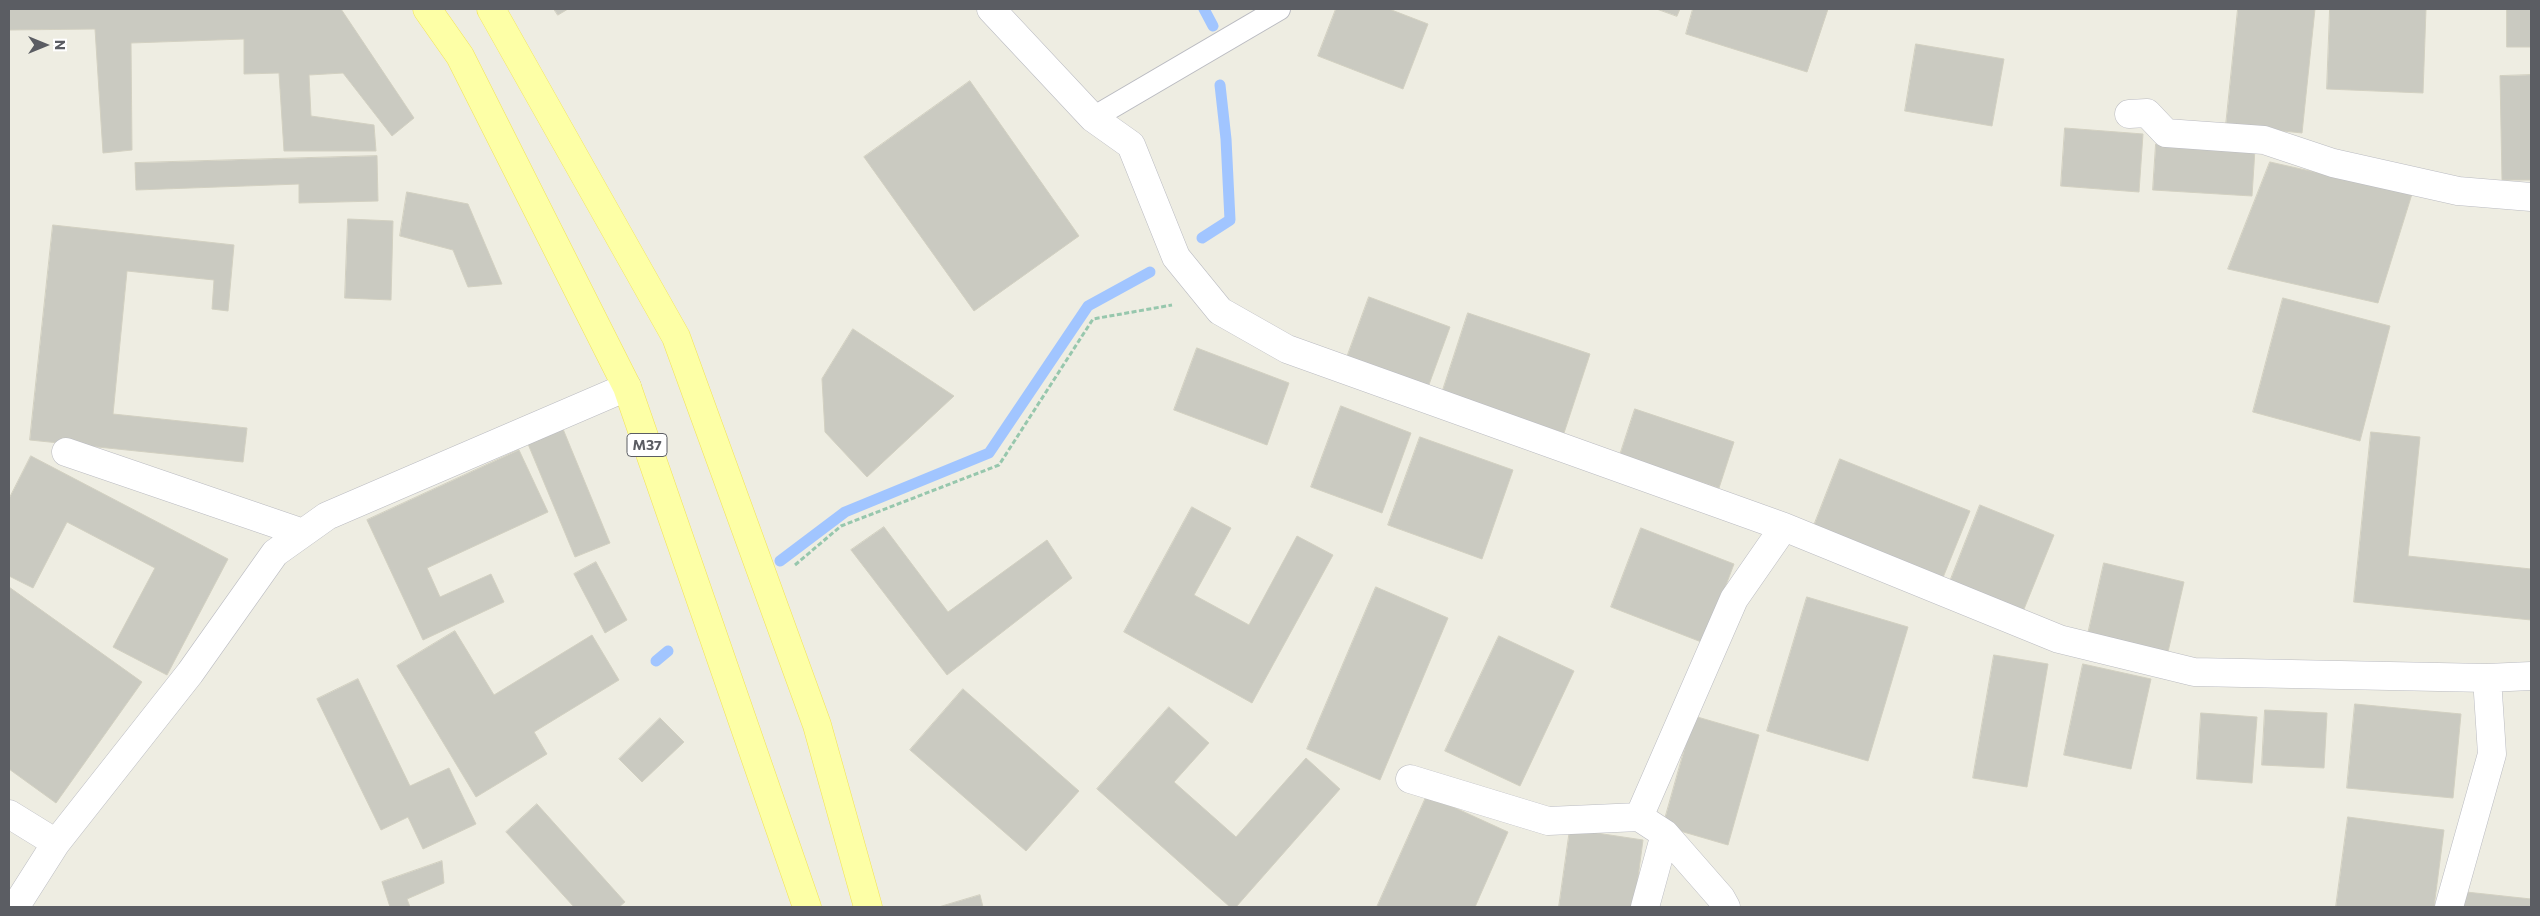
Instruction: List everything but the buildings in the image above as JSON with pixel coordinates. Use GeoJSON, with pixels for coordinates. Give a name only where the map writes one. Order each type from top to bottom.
{"type":"FeatureCollection","features":[{"type":"Feature","properties":{"kind":"main road","name":"M37"},"geometry":{"type":"LineString","coordinates":[[427,9],[460,56],[627,388],[807,907]]}},
{"type":"Feature","properties":{"kind":"main road"},"geometry":{"type":"LineString","coordinates":[[491,9],[676,337],[817,725],[868,907]]}},
{"type":"Feature","properties":{"kind":"street"},"geometry":{"type":"LineString","coordinates":[[991,9],[1093,118],[1131,145],[1176,257],[1220,311],[1287,349],[1784,527],[2059,638],[2194,672],[2488,678],[2531,676]]}},
{"type":"Feature","properties":{"kind":"street"},"geometry":{"type":"LineString","coordinates":[[2129,114],[2147,114],[2166,133],[2264,140],[2333,163],[2458,191],[2531,198]]}},
{"type":"Feature","properties":{"kind":"street"},"geometry":{"type":"LineString","coordinates":[[12,907],[21,898],[56,843],[190,673],[275,553],[327,516],[627,388]]}},
{"type":"Feature","properties":{"kind":"street"},"geometry":{"type":"LineString","coordinates":[[66,452],[303,533]]}},
{"type":"Feature","properties":{"kind":"street"},"geometry":{"type":"LineString","coordinates":[[1639,817],[1734,599],[1784,527]]}},
{"type":"Feature","properties":{"kind":"street"},"geometry":{"type":"LineString","coordinates":[[2449,907],[2492,754],[2488,678]]}},
{"type":"Feature","properties":{"kind":"street"},"geometry":{"type":"LineString","coordinates":[[1410,779],[1548,821],[1639,817],[1665,834],[1721,898],[1726,907]]}},
{"type":"Feature","properties":{"kind":"street"},"geometry":{"type":"LineString","coordinates":[[9,814],[56,843]]}},
{"type":"Feature","properties":{"kind":"street"},"geometry":{"type":"LineString","coordinates":[[1645,907],[1665,834]]}},
{"type":"Feature","properties":{"kind":"lane"},"geometry":{"type":"LineString","coordinates":[[1093,118],[1279,9]]}},
{"type":"Feature","properties":{"kind":"path"},"geometry":{"type":"LineString","coordinates":[[767,589],[841,526],[999,465],[1093,319],[1210,298]]}},
{"type":"Feature","properties":{"kind":"waterway"},"geometry":{"type":"LineString","coordinates":[[1204,9],[1213,26]]}},
{"type":"Feature","properties":{"kind":"waterway"},"geometry":{"type":"LineString","coordinates":[[1202,238],[1230,220],[1226,139],[1220,85]]}},
{"type":"Feature","properties":{"kind":"waterway"},"geometry":{"type":"LineString","coordinates":[[780,561],[845,512],[989,453],[1088,306],[1150,272]]}},
{"type":"Feature","properties":{"kind":"waterway"},"geometry":{"type":"LineString","coordinates":[[656,661],[668,651]]}}]}
